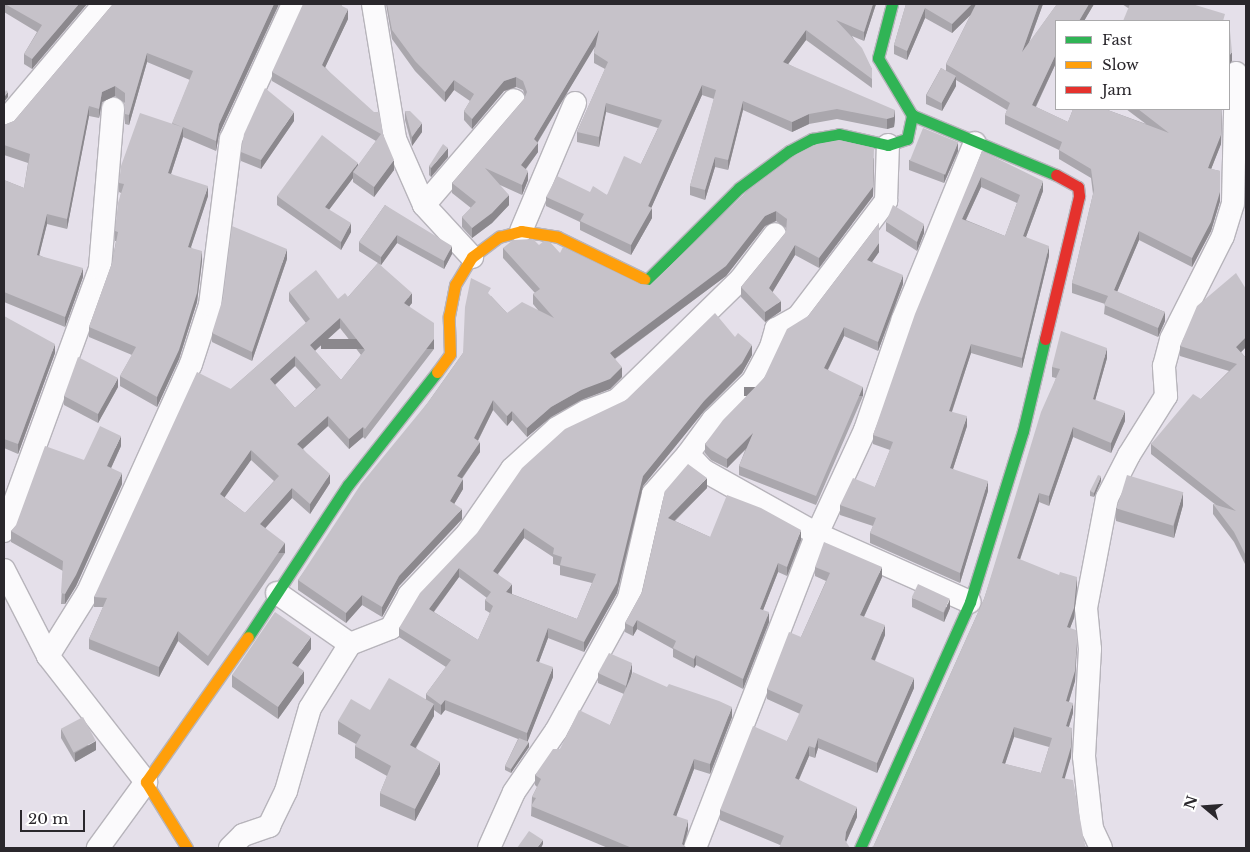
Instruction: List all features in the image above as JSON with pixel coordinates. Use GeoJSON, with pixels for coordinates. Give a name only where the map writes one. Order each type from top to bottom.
{"type":"FeatureCollection","features":[{"type":"Feature","properties":{"kind":"street"},"geometry":{"type":"LineString","coordinates":[[4,122],[104,4]]}},
{"type":"Feature","properties":{"kind":"street"},"geometry":{"type":"LineString","coordinates":[[48,656],[88,592],[191,364],[210,305],[231,139],[293,4]]}},
{"type":"Feature","properties":{"kind":"street"},"geometry":{"type":"LineString","coordinates":[[373,4],[394,139],[424,205],[472,258]]}},
{"type":"Feature","properties":{"kind":"street"},"geometry":{"type":"LineString","coordinates":[[860,848],[970,602],[1023,431],[1079,196],[1078,187],[1056,175],[975,143],[912,115],[878,58],[879,44],[892,4]]}},
{"type":"Feature","properties":{"kind":"street"},"geometry":{"type":"LineString","coordinates":[[1101,848],[1092,829],[1084,756],[1090,649],[1086,608],[1107,498],[1129,454],[1166,396],[1164,366],[1171,340],[1223,236],[1233,203],[1236,73]]}},
{"type":"Feature","properties":{"kind":"street"},"geometry":{"type":"LineString","coordinates":[[424,205],[514,100]]}},
{"type":"Feature","properties":{"kind":"street"},"geometry":{"type":"LineString","coordinates":[[521,231],[575,104]]}},
{"type":"Feature","properties":{"kind":"street"},"geometry":{"type":"LineString","coordinates":[[4,531],[100,268],[113,109]]}},
{"type":"Feature","properties":{"kind":"street"},"geometry":{"type":"LineString","coordinates":[[98,848],[277,593],[348,485],[417,401],[450,354],[449,316],[455,285],[472,258],[499,237],[521,231],[558,237],[647,280],[739,188],[790,151],[812,139],[839,134],[888,146],[907,140],[912,115]]}},
{"type":"Feature","properties":{"kind":"street"},"geometry":{"type":"LineString","coordinates":[[695,848],[817,534],[865,430],[903,320],[975,143]]}},
{"type":"Feature","properties":{"kind":"street"},"geometry":{"type":"LineString","coordinates":[[489,848],[514,792],[556,730],[629,598],[653,494],[688,454],[713,420],[753,381],[771,347],[776,329],[798,317],[886,201],[888,146]]}},
{"type":"Feature","properties":{"kind":"street"},"geometry":{"type":"LineString","coordinates":[[230,848],[243,835],[269,826],[286,791],[310,708],[350,644],[391,628],[409,595],[467,534],[512,469],[557,428],[587,410],[617,400],[741,279],[775,234]]}},
{"type":"Feature","properties":{"kind":"street"},"geometry":{"type":"LineString","coordinates":[[688,454],[703,470],[817,534],[970,602]]}},
{"type":"Feature","properties":{"kind":"street"},"geometry":{"type":"LineString","coordinates":[[4,570],[48,656],[146,782],[187,848]]}},
{"type":"Feature","properties":{"kind":"street"},"geometry":{"type":"LineString","coordinates":[[277,593],[350,644]]}},
{"type":"Feature","properties":{"kind":"building"},"geometry":{"type":"Polygon","coordinates":[[[5,4],[79,4],[32,59],[24,54],[42,25],[5,4]]]}},
{"type":"Feature","properties":{"kind":"building"},"geometry":{"type":"Polygon","coordinates":[[[113,4],[274,4],[219,124],[216,141],[183,127],[168,173],[208,186],[188,247],[202,251],[197,293],[179,350],[157,397],[120,376],[136,347],[89,327],[112,263],[118,232],[115,231],[118,203],[124,184],[119,183],[121,166],[140,113],[182,127],[172,123],[193,71],[147,53],[129,115],[125,114],[125,93],[115,86],[102,92],[99,109],[89,106],[67,219],[47,214],[37,255],[83,268],[65,317],[4,292],[4,180],[24,188],[30,154],[4,145],[4,125],[14,121],[113,4]]]}},
{"type":"Feature","properties":{"kind":"building"},"geometry":{"type":"Polygon","coordinates":[[[303,4],[342,4],[342,6],[348,9],[322,65],[374,112],[379,112],[383,134],[394,160],[374,187],[353,172],[381,134],[272,72],[303,4]]]}},
{"type":"Feature","properties":{"kind":"building"},"geometry":{"type":"Polygon","coordinates":[[[387,4],[873,4],[864,32],[836,20],[862,48],[872,69],[872,79],[806,30],[783,62],[895,110],[894,117],[887,119],[837,109],[809,114],[792,122],[743,101],[728,160],[715,157],[705,190],[690,186],[716,90],[702,85],[648,206],[652,208],[631,245],[580,221],[584,214],[546,197],[557,176],[590,192],[593,186],[607,195],[624,156],[641,164],[662,120],[606,103],[599,137],[577,132],[608,62],[594,53],[599,30],[534,139],[538,143],[521,165],[528,171],[522,185],[485,168],[509,195],[492,213],[472,228],[462,217],[476,202],[452,183],[524,99],[527,92],[523,81],[516,77],[504,81],[472,119],[464,111],[474,94],[454,80],[445,92],[415,61],[392,30],[387,4]]]}},
{"type":"Feature","properties":{"kind":"building"},"geometry":{"type":"Polygon","coordinates":[[[906,4],[972,4],[952,24],[925,8],[907,51],[894,45],[906,4]]]}},
{"type":"Feature","properties":{"kind":"building"},"geometry":{"type":"Polygon","coordinates":[[[976,4],[1039,4],[1022,52],[1057,4],[1089,4],[1080,20],[1055,20],[1055,56],[1032,105],[1068,122],[1073,110],[1108,110],[1169,133],[1139,110],[1222,110],[1221,135],[1208,168],[1220,171],[1220,192],[1211,222],[1192,258],[1139,231],[1114,290],[1165,312],[1158,328],[1104,305],[1108,296],[1072,283],[1094,190],[1091,169],[1059,150],[1062,142],[1005,115],[1010,103],[946,64],[976,4]]]}},
{"type":"Feature","properties":{"kind":"building"},"geometry":{"type":"Polygon","coordinates":[[[1130,4],[1192,4],[1225,14],[1223,20],[1123,20],[1130,4]]]}},
{"type":"Feature","properties":{"kind":"building"},"geometry":{"type":"Polygon","coordinates":[[[1230,31],[1232,52],[1230,55],[1230,31]]]}},
{"type":"Feature","properties":{"kind":"building"},"geometry":{"type":"Polygon","coordinates":[[[941,68],[956,76],[941,103],[926,95],[941,68]]]}},
{"type":"Feature","properties":{"kind":"building"},"geometry":{"type":"Polygon","coordinates":[[[265,88],[294,112],[261,160],[241,152],[244,134],[265,88]]]}},
{"type":"Feature","properties":{"kind":"building"},"geometry":{"type":"Polygon","coordinates":[[[405,111],[410,111],[422,123],[412,137],[405,111]]]}},
{"type":"Feature","properties":{"kind":"building"},"geometry":{"type":"Polygon","coordinates":[[[923,128],[958,142],[945,175],[910,160],[923,128]]]}},
{"type":"Feature","properties":{"kind":"building"},"geometry":{"type":"Polygon","coordinates":[[[322,135],[358,163],[325,207],[351,223],[341,242],[277,196],[322,135]]]}},
{"type":"Feature","properties":{"kind":"building"},"geometry":{"type":"Polygon","coordinates":[[[839,140],[874,148],[873,187],[819,258],[795,245],[769,288],[781,301],[765,312],[741,287],[786,232],[787,219],[776,211],[765,216],[726,266],[610,353],[622,367],[610,379],[581,390],[551,407],[527,428],[512,411],[507,416],[493,400],[474,438],[480,442],[457,476],[463,479],[450,501],[462,509],[399,576],[382,607],[362,595],[346,613],[298,580],[361,484],[429,401],[463,353],[465,307],[471,278],[491,288],[488,293],[507,313],[522,302],[554,318],[533,294],[540,289],[503,248],[513,240],[533,239],[539,245],[544,241],[550,242],[560,253],[563,247],[640,284],[650,285],[749,190],[797,154],[817,144],[839,140]]]}},
{"type":"Feature","properties":{"kind":"building"},"geometry":{"type":"Polygon","coordinates":[[[443,144],[448,148],[431,168],[429,166],[443,144]]]}},
{"type":"Feature","properties":{"kind":"building"},"geometry":{"type":"Polygon","coordinates":[[[982,151],[1043,181],[1023,236],[1049,246],[1022,358],[971,344],[949,411],[967,416],[950,468],[988,481],[960,573],[870,533],[876,518],[840,505],[853,478],[875,487],[893,442],[873,435],[915,314],[982,151]],[[981,177],[962,219],[1005,236],[1020,195],[981,177]]]}},
{"type":"Feature","properties":{"kind":"building"},"geometry":{"type":"Polygon","coordinates":[[[385,205],[452,246],[444,261],[397,235],[381,257],[359,242],[385,205]]]}},
{"type":"Feature","properties":{"kind":"building"},"geometry":{"type":"Polygon","coordinates":[[[893,205],[924,224],[917,242],[886,222],[893,205]]]}},
{"type":"Feature","properties":{"kind":"building"},"geometry":{"type":"Polygon","coordinates":[[[879,223],[879,243],[867,260],[903,275],[878,342],[844,327],[824,368],[863,387],[816,496],[739,466],[753,433],[727,459],[711,450],[705,444],[723,420],[764,378],[787,329],[808,316],[879,223]]]}},
{"type":"Feature","properties":{"kind":"building"},"geometry":{"type":"Polygon","coordinates":[[[232,226],[287,249],[252,352],[212,333],[223,298],[232,226]]]}},
{"type":"Feature","properties":{"kind":"building"},"geometry":{"type":"Polygon","coordinates":[[[378,263],[412,293],[404,303],[434,323],[434,339],[365,429],[363,427],[349,439],[328,416],[297,444],[330,474],[310,504],[292,488],[260,524],[285,543],[208,656],[178,631],[159,667],[89,639],[107,598],[94,597],[197,372],[231,389],[310,319],[289,292],[316,270],[338,299],[345,293],[348,297],[378,263]],[[340,318],[310,345],[341,380],[365,350],[340,318]],[[295,356],[270,379],[295,408],[321,385],[295,356]],[[251,450],[220,494],[245,513],[279,476],[251,450]]]}},
{"type":"Feature","properties":{"kind":"building"},"geometry":{"type":"Polygon","coordinates":[[[1236,273],[1246,289],[1246,337],[1236,347],[1246,358],[1246,556],[1234,532],[1213,504],[1236,511],[1151,444],[1193,394],[1201,399],[1237,364],[1180,346],[1197,306],[1236,273]]]}},
{"type":"Feature","properties":{"kind":"building"},"geometry":{"type":"Polygon","coordinates":[[[715,313],[735,337],[738,333],[752,345],[742,363],[704,401],[643,476],[617,583],[584,642],[548,628],[536,661],[553,667],[527,733],[445,700],[441,705],[426,694],[451,660],[399,628],[420,593],[477,533],[522,468],[565,429],[626,400],[715,313]],[[524,528],[493,571],[512,584],[506,592],[577,619],[596,574],[560,565],[562,557],[553,554],[554,548],[524,528]],[[459,568],[429,609],[478,640],[493,606],[485,600],[491,592],[459,568]]]}},
{"type":"Feature","properties":{"kind":"building"},"geometry":{"type":"Polygon","coordinates":[[[4,316],[55,344],[18,444],[4,439],[4,316]]]}},
{"type":"Feature","properties":{"kind":"building"},"geometry":{"type":"Polygon","coordinates":[[[1061,331],[1107,348],[1093,399],[1125,411],[1111,443],[1073,427],[1049,496],[1039,493],[1017,558],[1059,575],[1060,572],[1077,577],[1074,608],[1067,627],[1076,630],[1077,640],[1075,671],[1066,701],[1073,703],[1066,726],[1072,728],[1071,747],[1062,778],[1073,780],[1085,846],[1092,848],[871,848],[984,599],[1041,412],[1060,369],[1052,367],[1061,331]],[[1014,727],[1002,763],[1041,773],[1052,738],[1014,727]]]}},
{"type":"Feature","properties":{"kind":"building"},"geometry":{"type":"Polygon","coordinates":[[[78,357],[118,378],[98,414],[64,396],[78,357]]]}},
{"type":"Feature","properties":{"kind":"building"},"geometry":{"type":"Polygon","coordinates":[[[100,426],[121,436],[107,466],[122,473],[76,575],[65,594],[61,593],[63,561],[11,531],[16,525],[45,446],[84,460],[100,426]]]}},
{"type":"Feature","properties":{"kind":"building"},"geometry":{"type":"Polygon","coordinates":[[[688,464],[707,478],[668,518],[710,537],[727,495],[761,508],[801,530],[787,567],[778,563],[760,609],[769,612],[743,679],[696,655],[694,659],[673,648],[676,641],[637,620],[633,627],[625,623],[642,592],[665,491],[688,464]]]}},
{"type":"Feature","properties":{"kind":"building"},"geometry":{"type":"Polygon","coordinates":[[[1098,475],[1101,476],[1094,493],[1090,491],[1098,475]]]}},
{"type":"Feature","properties":{"kind":"building"},"geometry":{"type":"Polygon","coordinates":[[[1127,475],[1183,492],[1173,526],[1117,508],[1127,475]]]}},
{"type":"Feature","properties":{"kind":"building"},"geometry":{"type":"Polygon","coordinates":[[[824,542],[882,567],[860,615],[885,625],[871,659],[914,678],[877,763],[818,738],[815,748],[809,746],[795,778],[857,807],[846,832],[845,840],[850,848],[779,848],[784,836],[720,810],[753,726],[787,741],[803,705],[767,689],[789,632],[801,637],[830,573],[815,567],[824,542]]]}},
{"type":"Feature","properties":{"kind":"building"},"geometry":{"type":"Polygon","coordinates":[[[918,584],[950,599],[943,612],[912,598],[918,584]]]}},
{"type":"Feature","properties":{"kind":"building"},"geometry":{"type":"Polygon","coordinates":[[[275,612],[311,637],[292,663],[304,671],[278,707],[232,675],[275,612]]]}},
{"type":"Feature","properties":{"kind":"building"},"geometry":{"type":"Polygon","coordinates":[[[609,653],[632,663],[626,686],[598,673],[609,653]]]}},
{"type":"Feature","properties":{"kind":"building"},"geometry":{"type":"Polygon","coordinates":[[[633,672],[667,687],[669,684],[732,707],[710,764],[694,759],[673,815],[688,820],[682,844],[687,848],[632,848],[531,806],[536,798],[532,797],[541,779],[535,775],[553,749],[560,749],[579,710],[610,725],[633,672]]]}},
{"type":"Feature","properties":{"kind":"building"},"geometry":{"type":"Polygon","coordinates":[[[389,678],[434,704],[410,745],[440,762],[415,809],[380,793],[391,766],[355,746],[361,735],[338,721],[351,699],[370,710],[389,678]]]}},
{"type":"Feature","properties":{"kind":"building"},"geometry":{"type":"Polygon","coordinates":[[[83,717],[96,741],[74,753],[61,729],[83,717]]]}},
{"type":"Feature","properties":{"kind":"building"},"geometry":{"type":"Polygon","coordinates":[[[519,738],[529,742],[511,769],[505,766],[519,738]]]}},
{"type":"Feature","properties":{"kind":"building"},"geometry":{"type":"Polygon","coordinates":[[[529,831],[543,840],[537,848],[517,848],[529,831]]]}},
{"type":"Feature","properties":{"kind":"traffic: fast"},"geometry":{"type":"LineString","coordinates":[[892,4],[878,58],[912,115],[1056,175]]}},
{"type":"Feature","properties":{"kind":"traffic: fast"},"geometry":{"type":"LineString","coordinates":[[644,279],[647,280],[739,188],[789,151],[812,139],[839,134],[888,145],[907,139],[912,115]]}},
{"type":"Feature","properties":{"kind":"traffic: fast"},"geometry":{"type":"LineString","coordinates":[[860,848],[970,602],[1023,431],[1045,339]]}},
{"type":"Feature","properties":{"kind":"traffic: fast"},"geometry":{"type":"LineString","coordinates":[[248,637],[348,485],[437,372]]}},
{"type":"Feature","properties":{"kind":"traffic: slow"},"geometry":{"type":"LineString","coordinates":[[437,372],[450,354],[449,316],[455,285],[472,257],[499,237],[521,231],[558,237],[644,279]]}},
{"type":"Feature","properties":{"kind":"traffic: slow"},"geometry":{"type":"LineString","coordinates":[[187,848],[146,782],[248,637]]}},
{"type":"Feature","properties":{"kind":"traffic: jam"},"geometry":{"type":"LineString","coordinates":[[1045,339],[1079,196],[1078,187],[1056,175]]}}]}
